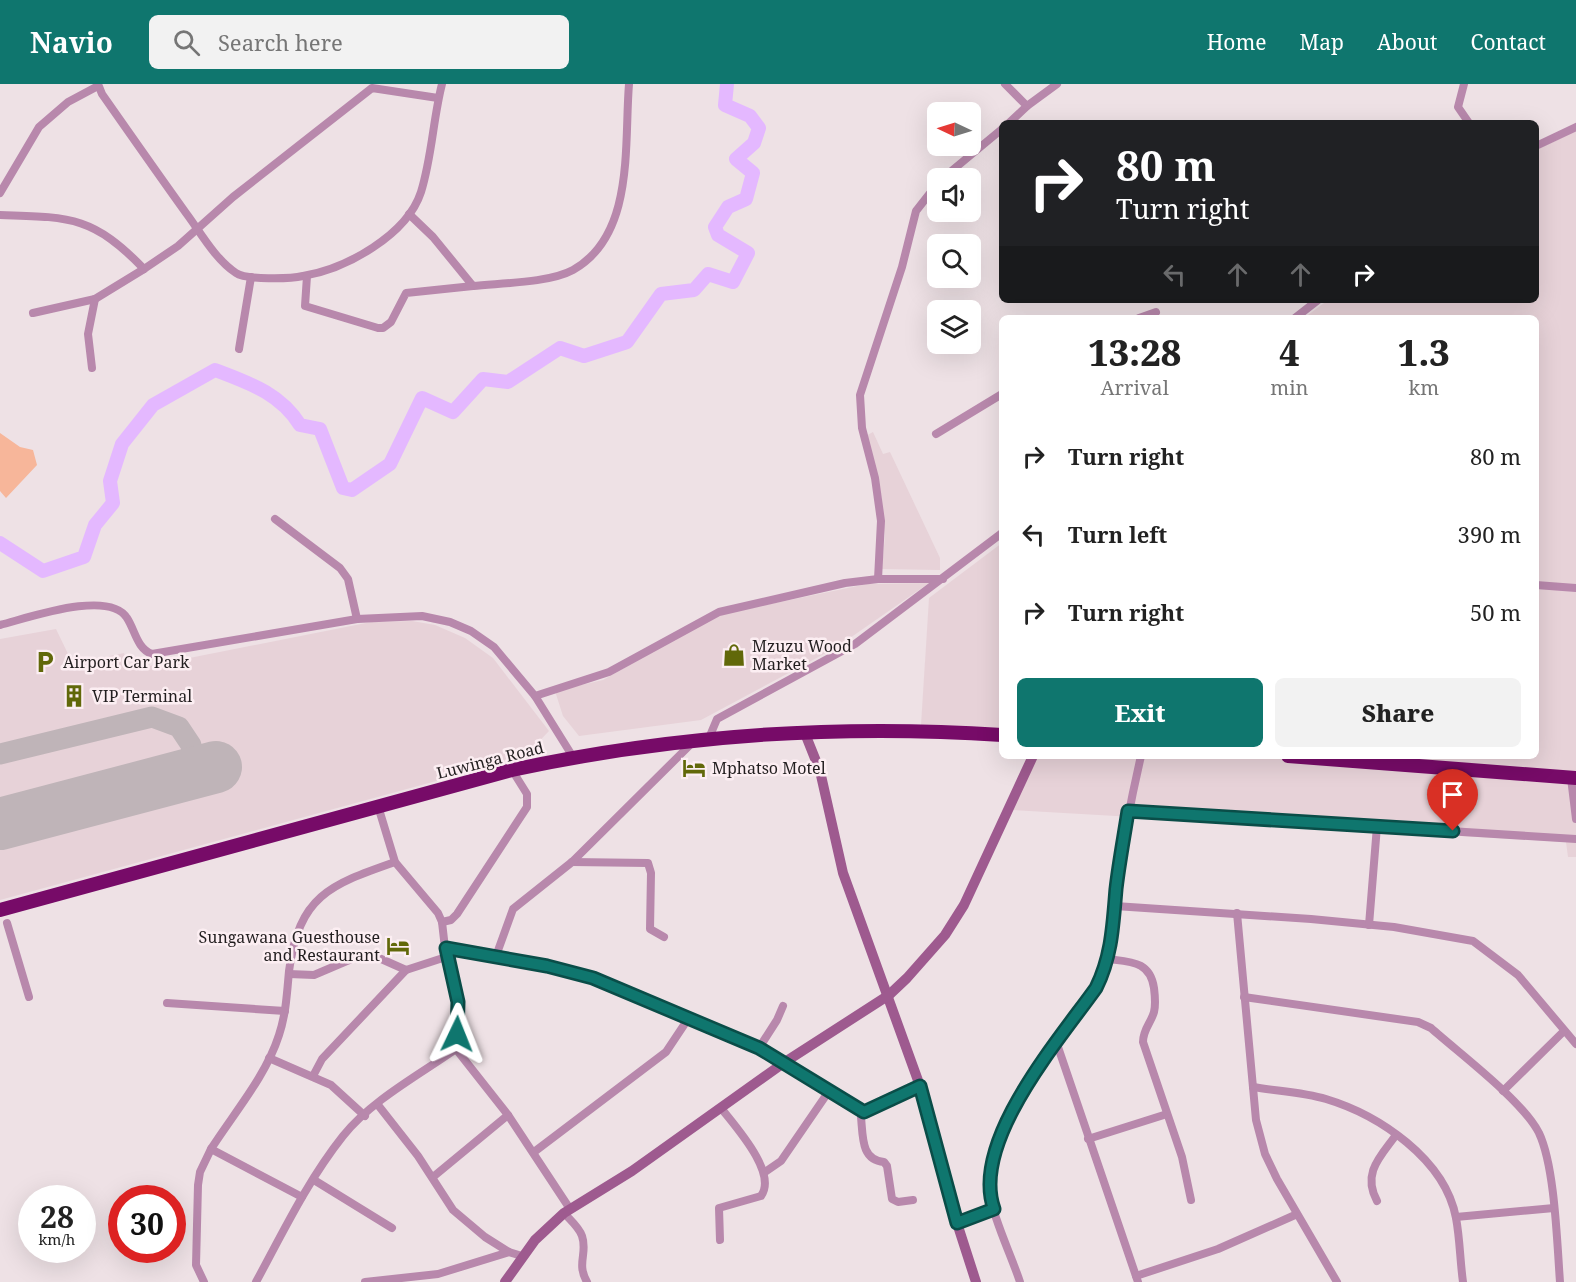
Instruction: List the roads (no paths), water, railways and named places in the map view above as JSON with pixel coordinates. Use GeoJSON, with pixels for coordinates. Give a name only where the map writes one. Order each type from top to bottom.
{"type":"FeatureCollection","features":[{"type":"Feature","properties":{"kind":"highway","name":"Luwinga Road"},"geometry":{"type":"LineString","coordinates":[[3,910],[512,770],[573,757],[702,738],[804,731],[916,729],[999,735]]}},
{"type":"Feature","properties":{"kind":"highway"},"geometry":{"type":"LineString","coordinates":[[1327,759],[1574,778]]}},
{"type":"Feature","properties":{"kind":"street"},"geometry":{"type":"LineString","coordinates":[[0,194],[39,127],[68,102],[98,85],[197,228],[235,272],[251,277],[307,276],[335,269],[356,258],[386,236],[409,214],[421,192],[442,84]]}},
{"type":"Feature","properties":{"kind":"street"},"geometry":{"type":"LineString","coordinates":[[307,276],[304,303],[307,308],[378,328],[387,326],[391,322],[406,293],[555,276],[573,270],[605,240],[611,231],[622,194],[629,84]]}},
{"type":"Feature","properties":{"kind":"street"},"geometry":{"type":"LineString","coordinates":[[1005,84],[1027,106]]}},
{"type":"Feature","properties":{"kind":"street"},"geometry":{"type":"LineString","coordinates":[[1012,120],[1057,84]]}},
{"type":"Feature","properties":{"kind":"street"},"geometry":{"type":"LineString","coordinates":[[1464,84],[1458,107],[1467,120]]}},
{"type":"Feature","properties":{"kind":"street"},"geometry":{"type":"LineString","coordinates":[[33,314],[95,299],[144,269],[178,246],[197,228],[372,88],[438,98]]}},
{"type":"Feature","properties":{"kind":"street"},"geometry":{"type":"LineString","coordinates":[[1539,145],[1576,127]]}},
{"type":"Feature","properties":{"kind":"street"},"geometry":{"type":"LineString","coordinates":[[955,168],[999,131]]}},
{"type":"Feature","properties":{"kind":"street"},"geometry":{"type":"LineString","coordinates":[[878,579],[881,521],[875,478],[862,428],[860,395],[902,267],[916,211],[927,197]]}},
{"type":"Feature","properties":{"kind":"street"},"geometry":{"type":"LineString","coordinates":[[409,214],[433,237],[473,286]]}},
{"type":"Feature","properties":{"kind":"street"},"geometry":{"type":"LineString","coordinates":[[0,215],[60,216],[83,224],[120,246],[144,269]]}},
{"type":"Feature","properties":{"kind":"street"},"geometry":{"type":"LineString","coordinates":[[239,349],[251,277]]}},
{"type":"Feature","properties":{"kind":"street"},"geometry":{"type":"LineString","coordinates":[[92,368],[88,334],[95,299]]}},
{"type":"Feature","properties":{"kind":"street"},"geometry":{"type":"LineString","coordinates":[[1299,315],[1314,303]]}},
{"type":"Feature","properties":{"kind":"street"},"geometry":{"type":"LineString","coordinates":[[1148,315],[1156,312]]}},
{"type":"Feature","properties":{"kind":"street"},"geometry":{"type":"LineString","coordinates":[[936,434],[999,396]]}},
{"type":"Feature","properties":{"kind":"street"},"geometry":{"type":"LineString","coordinates":[[275,519],[340,568],[348,579],[357,619]]}},
{"type":"Feature","properties":{"kind":"street"},"geometry":{"type":"LineString","coordinates":[[496,957],[513,909],[572,862],[702,738],[717,718],[855,644],[999,535]]}},
{"type":"Feature","properties":{"kind":"street"},"geometry":{"type":"LineString","coordinates":[[535,696],[609,672],[719,612],[845,583],[878,579],[943,579]]}},
{"type":"Feature","properties":{"kind":"street"},"geometry":{"type":"LineString","coordinates":[[1539,585],[1576,588]]}},
{"type":"Feature","properties":{"kind":"street"},"geometry":{"type":"LineString","coordinates":[[0,625],[86,605],[113,606],[124,614],[143,649],[152,654],[357,619],[422,616],[461,627],[494,647],[535,696],[573,757]]}},
{"type":"Feature","properties":{"kind":"street"},"geometry":{"type":"LineString","coordinates":[[804,731],[820,771],[843,873],[920,1086],[957,1223],[976,1282]]}},
{"type":"Feature","properties":{"kind":"street"},"geometry":{"type":"LineString","coordinates":[[505,1282],[522,1256],[567,1211],[632,1172],[785,1062],[889,995],[921,963],[956,920],[993,848],[1032,759]]}},
{"type":"Feature","properties":{"kind":"street"},"geometry":{"type":"LineString","coordinates":[[1020,1282],[994,1209],[989,1184],[996,1149],[1030,1080],[1096,988],[1108,959],[1128,811],[1140,759]]}},
{"type":"Feature","properties":{"kind":"street"},"geometry":{"type":"LineString","coordinates":[[442,922],[457,914],[527,807],[527,794],[512,770]]}},
{"type":"Feature","properties":{"kind":"street"},"geometry":{"type":"LineString","coordinates":[[1574,778],[1576,819]]}},
{"type":"Feature","properties":{"kind":"street"},"geometry":{"type":"LineString","coordinates":[[378,806],[395,862],[438,913],[442,922],[446,957],[458,1002],[456,1048],[534,1152],[581,1233],[583,1247],[581,1270],[587,1282]]}},
{"type":"Feature","properties":{"kind":"street"},"geometry":{"type":"LineString","coordinates":[[1128,811],[1576,839]]}},
{"type":"Feature","properties":{"kind":"street"},"geometry":{"type":"LineString","coordinates":[[1370,925],[1377,826]]}},
{"type":"Feature","properties":{"kind":"street"},"geometry":{"type":"LineString","coordinates":[[204,1282],[196,1265],[200,1172],[211,1149],[269,1058],[285,1011],[298,926],[315,902],[328,891],[349,879],[395,862]]}},
{"type":"Feature","properties":{"kind":"street"},"geometry":{"type":"LineString","coordinates":[[572,862],[648,863],[651,873],[650,928],[664,937]]}},
{"type":"Feature","properties":{"kind":"street"},"geometry":{"type":"LineString","coordinates":[[1115,906],[1237,913],[1370,925],[1473,941],[1501,959],[1518,975],[1576,1044]]}},
{"type":"Feature","properties":{"kind":"street"},"geometry":{"type":"LineString","coordinates":[[3,910],[4,924],[29,997]]}},
{"type":"Feature","properties":{"kind":"street"},"geometry":{"type":"LineString","coordinates":[[1237,913],[1256,1120],[1265,1154],[1295,1215],[1337,1282]]}},
{"type":"Feature","properties":{"kind":"street"},"geometry":{"type":"LineString","coordinates":[[446,948],[593,978],[759,1048],[864,1112]]}},
{"type":"Feature","properties":{"kind":"street"},"geometry":{"type":"LineString","coordinates":[[289,974],[314,975],[361,955],[379,958],[406,970]]}},
{"type":"Feature","properties":{"kind":"street"},"geometry":{"type":"LineString","coordinates":[[313,1076],[322,1059],[406,970],[446,957]]}},
{"type":"Feature","properties":{"kind":"street"},"geometry":{"type":"LineString","coordinates":[[1108,959],[1142,964],[1148,969],[1153,982],[1155,1010],[1144,1029],[1143,1042],[1182,1157],[1191,1200]]}},
{"type":"Feature","properties":{"kind":"street"},"geometry":{"type":"LineString","coordinates":[[1244,997],[1418,1022],[1431,1028],[1503,1091],[1539,1134],[1554,1208],[1560,1282]]}},
{"type":"Feature","properties":{"kind":"street"},"geometry":{"type":"LineString","coordinates":[[167,1003],[285,1011]]}},
{"type":"Feature","properties":{"kind":"street"},"geometry":{"type":"LineString","coordinates":[[759,1048],[783,1006]]}},
{"type":"Feature","properties":{"kind":"street"},"geometry":{"type":"LineString","coordinates":[[534,1152],[666,1052],[688,1019]]}},
{"type":"Feature","properties":{"kind":"street"},"geometry":{"type":"LineString","coordinates":[[1503,1091],[1563,1030]]}},
{"type":"Feature","properties":{"kind":"street"},"geometry":{"type":"LineString","coordinates":[[1057,1044],[1137,1279],[1218,1250],[1295,1215]]}},
{"type":"Feature","properties":{"kind":"street"},"geometry":{"type":"LineString","coordinates":[[256,1282],[302,1197],[344,1136],[378,1105],[456,1048]]}},
{"type":"Feature","properties":{"kind":"street"},"geometry":{"type":"LineString","coordinates":[[269,1058],[331,1085],[348,1098],[365,1116]]}},
{"type":"Feature","properties":{"kind":"street"},"geometry":{"type":"LineString","coordinates":[[913,1200],[898,1202],[892,1200],[887,1166],[884,1162],[873,1160],[866,1153],[861,1117],[864,1112],[920,1086]]}},
{"type":"Feature","properties":{"kind":"street"},"geometry":{"type":"LineString","coordinates":[[1253,1088],[1324,1098],[1348,1107],[1396,1136],[1430,1165],[1448,1194],[1456,1217],[1462,1282]]}},
{"type":"Feature","properties":{"kind":"street"},"geometry":{"type":"LineString","coordinates":[[765,1172],[781,1161],[829,1091]]}},
{"type":"Feature","properties":{"kind":"street"},"geometry":{"type":"LineString","coordinates":[[378,1105],[433,1177],[453,1210],[464,1221],[509,1252],[522,1256]]}},
{"type":"Feature","properties":{"kind":"street"},"geometry":{"type":"LineString","coordinates":[[720,1240],[719,1208],[761,1196],[765,1188],[765,1172],[739,1130],[721,1108]]}},
{"type":"Feature","properties":{"kind":"street"},"geometry":{"type":"LineString","coordinates":[[1088,1139],[1167,1114]]}},
{"type":"Feature","properties":{"kind":"street"},"geometry":{"type":"LineString","coordinates":[[433,1177],[508,1115]]}},
{"type":"Feature","properties":{"kind":"street"},"geometry":{"type":"LineString","coordinates":[[1377,1201],[1370,1184],[1372,1167],[1396,1136]]}},
{"type":"Feature","properties":{"kind":"street"},"geometry":{"type":"LineString","coordinates":[[211,1149],[302,1197]]}},
{"type":"Feature","properties":{"kind":"street"},"geometry":{"type":"LineString","coordinates":[[314,1180],[392,1228]]}},
{"type":"Feature","properties":{"kind":"street"},"geometry":{"type":"LineString","coordinates":[[1456,1217],[1554,1208]]}},
{"type":"Feature","properties":{"kind":"street"},"geometry":{"type":"LineString","coordinates":[[957,1223],[994,1209]]}},
{"type":"Feature","properties":{"kind":"street"},"geometry":{"type":"LineString","coordinates":[[365,1282],[438,1274],[509,1252]]}},
{"type":"Feature","properties":{"kind":"waterway"},"geometry":{"type":"LineString","coordinates":[[0,543],[43,571],[84,557],[95,525],[113,503],[110,481],[122,444],[153,405],[215,370],[263,390],[283,405],[300,425],[320,429],[343,488],[352,490],[390,464],[422,398],[453,412],[483,379],[508,382],[560,348],[584,356],[627,342],[661,294],[694,290],[708,274],[733,282],[748,253],[718,235],[715,227],[728,207],[746,199],[753,173],[736,159],[754,143],[759,128],[750,116],[725,105],[727,84]]}},
{"type":"Feature","properties":{"kind":"place","name":"Mzuzu Wood Market"},"geometry":{"type":"Point","coordinates":[734,655]}},
{"type":"Feature","properties":{"kind":"place","name":"Airport Car Park"},"geometry":{"type":"Point","coordinates":[45,662]}},
{"type":"Feature","properties":{"kind":"place","name":"VIP Terminal"},"geometry":{"type":"Point","coordinates":[74,696]}},
{"type":"Feature","properties":{"kind":"place","name":"Mphatso Motel"},"geometry":{"type":"Point","coordinates":[694,768]}},
{"type":"Feature","properties":{"kind":"place","name":"Sungawana Guesthouse and Restaurant"},"geometry":{"type":"Point","coordinates":[398,946]}}]}
